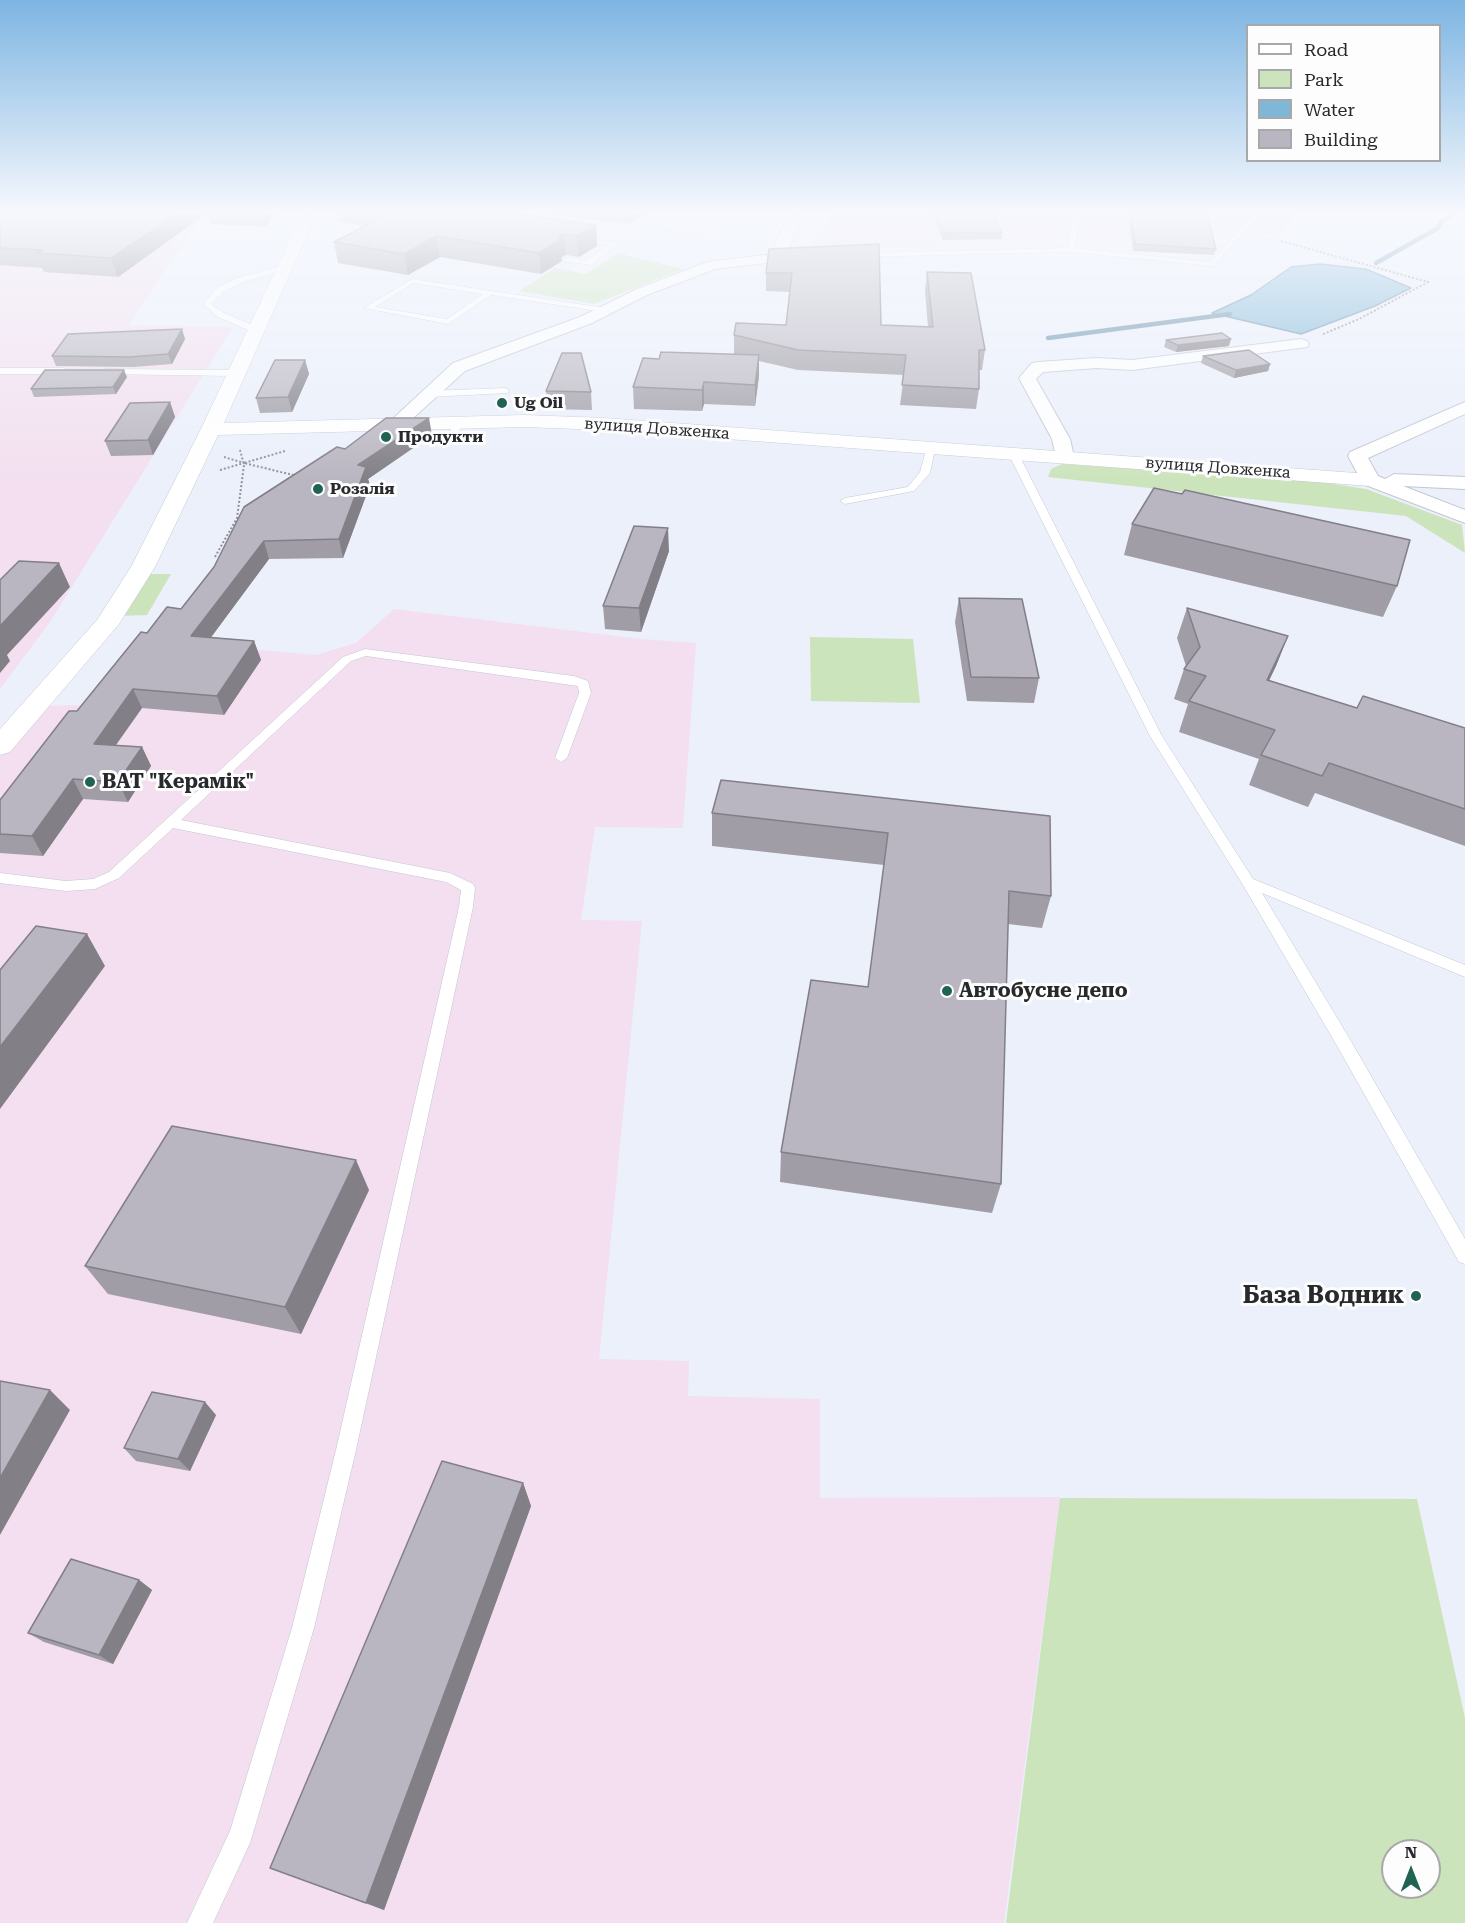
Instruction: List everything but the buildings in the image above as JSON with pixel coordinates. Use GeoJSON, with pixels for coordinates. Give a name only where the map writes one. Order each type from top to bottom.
{"type":"FeatureCollection","features":[{"type":"Feature","properties":{"kind":"main road"},"geometry":{"type":"LineString","coordinates":[[0,746],[107,624],[148,557],[211,429],[269,302]]}},
{"type":"Feature","properties":{"kind":"main road","name":"вулиця Довженка"},"geometry":{"type":"LineString","coordinates":[[211,429],[395,425],[456,429],[524,422],[604,424],[1370,480]]}},
{"type":"Feature","properties":{"kind":"street"},"geometry":{"type":"LineString","coordinates":[[395,425],[459,367],[586,320],[622,302]]}},
{"type":"Feature","properties":{"kind":"street"},"geometry":{"type":"LineString","coordinates":[[1065,457],[1061,439],[1027,378],[1038,367],[1098,363],[1132,365],[1301,344]]}},
{"type":"Feature","properties":{"kind":"street"},"geometry":{"type":"LineString","coordinates":[[1465,407],[1357,456],[1370,480],[1465,517]]}},
{"type":"Feature","properties":{"kind":"street","name":"вулиця Довженка"},"geometry":{"type":"LineString","coordinates":[[1370,480],[1465,483]]}},
{"type":"Feature","properties":{"kind":"lane"},"geometry":{"type":"LineString","coordinates":[[209,302],[207,304],[221,315],[256,330]]}},
{"type":"Feature","properties":{"kind":"lane"},"geometry":{"type":"LineString","coordinates":[[378,302],[368,308],[448,322],[477,302]]}},
{"type":"Feature","properties":{"kind":"lane"},"geometry":{"type":"LineString","coordinates":[[549,302],[605,310]]}},
{"type":"Feature","properties":{"kind":"lane"},"geometry":{"type":"LineString","coordinates":[[0,371],[70,372]]}},
{"type":"Feature","properties":{"kind":"lane"},"geometry":{"type":"LineString","coordinates":[[93,372],[236,373]]}},
{"type":"Feature","properties":{"kind":"lane"},"geometry":{"type":"LineString","coordinates":[[428,394],[505,391]]}},
{"type":"Feature","properties":{"kind":"lane"},"geometry":{"type":"LineString","coordinates":[[846,501],[911,489],[925,473],[930,449]]}},
{"type":"Feature","properties":{"kind":"lane"},"geometry":{"type":"LineString","coordinates":[[1013,453],[1156,736],[1248,882],[1465,1256]]}},
{"type":"Feature","properties":{"kind":"lane"},"geometry":{"type":"LineString","coordinates":[[0,878],[66,886],[95,884],[114,875],[347,659],[364,652],[574,680],[584,684],[585,693],[561,758]]}},
{"type":"Feature","properties":{"kind":"lane"},"geometry":{"type":"LineString","coordinates":[[171,823],[450,878],[468,888],[466,908],[346,1450],[303,1628],[241,1834],[200,1923]]}},
{"type":"Feature","properties":{"kind":"lane"},"geometry":{"type":"LineString","coordinates":[[1248,882],[1465,971]]}},
{"type":"Feature","properties":{"kind":"path"},"geometry":{"type":"LineString","coordinates":[[1301,344],[1359,319],[1391,302]]}},
{"type":"Feature","properties":{"kind":"path"},"geometry":{"type":"LineString","coordinates":[[215,557],[237,518],[244,463],[238,444]]}},
{"type":"Feature","properties":{"kind":"path"},"geometry":{"type":"LineString","coordinates":[[244,463],[287,450]]}},
{"type":"Feature","properties":{"kind":"path"},"geometry":{"type":"LineString","coordinates":[[244,463],[297,476]]}},
{"type":"Feature","properties":{"kind":"path"},"geometry":{"type":"LineString","coordinates":[[237,518],[247,513]]}},
{"type":"Feature","properties":{"kind":"shaded area"},"geometry":{"type":"Polygon","coordinates":[[[0,302],[145,302],[129,325],[233,327],[50,622],[0,689],[0,302]]]}},
{"type":"Feature","properties":{"kind":"shaded area","name":"ВАТ \"Керамік\""},"geometry":{"type":"Polygon","coordinates":[[[394,609],[641,639],[696,643],[683,828],[595,827],[581,920],[642,921],[599,1359],[689,1361],[688,1396],[820,1399],[820,1498],[1060,1497],[1004,1923],[0,1923],[0,752],[39,706],[85,705],[159,641],[316,655],[356,643],[394,609]]]}},
{"type":"Feature","properties":{"kind":"green space"},"geometry":{"type":"Polygon","coordinates":[[[1062,464],[1321,482],[1366,489],[1462,525],[1465,553],[1406,516],[1048,477],[1051,469],[1062,464]]]}},
{"type":"Feature","properties":{"kind":"green space"},"geometry":{"type":"Polygon","coordinates":[[[144,574],[171,574],[147,615],[119,616],[144,574]]]}},
{"type":"Feature","properties":{"kind":"green space"},"geometry":{"type":"Polygon","coordinates":[[[810,637],[913,639],[920,703],[811,701],[810,637]]]}},
{"type":"Feature","properties":{"kind":"green space"},"geometry":{"type":"Polygon","coordinates":[[[1060,1498],[1417,1499],[1465,1718],[1465,1923],[1006,1923],[1060,1498]]]}},
{"type":"Feature","properties":{"kind":"water"},"geometry":{"type":"Polygon","coordinates":[[[1236,302],[1384,302],[1301,334],[1212,313],[1236,302]]]}},
{"type":"Feature","properties":{"kind":"waterway"},"geometry":{"type":"LineString","coordinates":[[1048,338],[1230,314]]}},
{"type":"Feature","properties":{"kind":"place","name":"Ug Oil"},"geometry":{"type":"Point","coordinates":[502,403]}},
{"type":"Feature","properties":{"kind":"place","name":"Продукти"},"geometry":{"type":"Point","coordinates":[386,437]}},
{"type":"Feature","properties":{"kind":"place","name":"Розалія"},"geometry":{"type":"Point","coordinates":[318,489]}},
{"type":"Feature","properties":{"kind":"place","name":"ВАТ \"Керамік\""},"geometry":{"type":"Point","coordinates":[90,782]}},
{"type":"Feature","properties":{"kind":"place","name":"Автобусне депо"},"geometry":{"type":"Point","coordinates":[947,991]}},
{"type":"Feature","properties":{"kind":"place","name":"База Водник"},"geometry":{"type":"Point","coordinates":[1416,1296]}}]}
